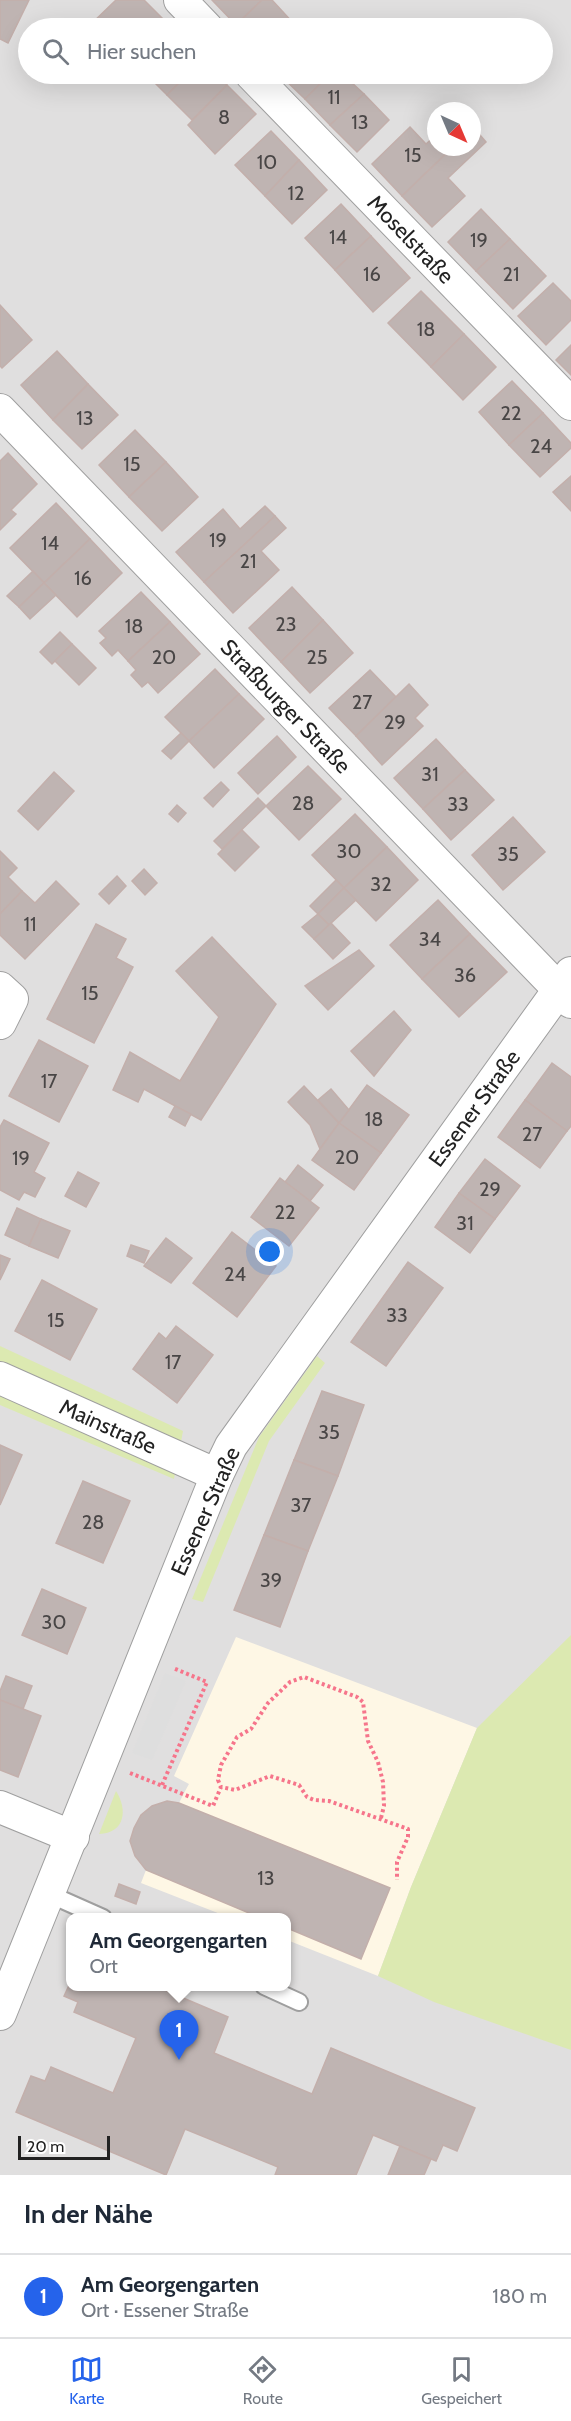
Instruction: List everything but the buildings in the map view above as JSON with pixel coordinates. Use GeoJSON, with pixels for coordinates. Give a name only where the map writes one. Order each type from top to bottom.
{"type":"FeatureCollection","features":[{"type":"Feature","properties":{"kind":"street"},"geometry":{"type":"LineString","coordinates":[[180,0],[197,18]]}},
{"type":"Feature","properties":{"kind":"street","name":"Moselstraße"},"geometry":{"type":"LineString","coordinates":[[261,84],[571,404]]}},
{"type":"Feature","properties":{"kind":"street","name":"Straßburger Straße"},"geometry":{"type":"LineString","coordinates":[[0,410],[567,988]]}},
{"type":"Feature","properties":{"kind":"street"},"geometry":{"type":"LineString","coordinates":[[0,988],[12,999],[0,1023]]}},
{"type":"Feature","properties":{"kind":"street","name":"Essener Straße"},"geometry":{"type":"LineString","coordinates":[[0,2014],[141,1660],[231,1446],[567,988]]}},
{"type":"Feature","properties":{"kind":"street","name":"Mainstraße"},"geometry":{"type":"LineString","coordinates":[[0,1378],[217,1475]]}},
{"type":"Feature","properties":{"kind":"street"},"geometry":{"type":"LineString","coordinates":[[0,1807],[72,1837]]}},
{"type":"Feature","properties":{"kind":"lane"},"geometry":{"type":"LineString","coordinates":[[49,1894],[94,1913]]}},
{"type":"Feature","properties":{"kind":"lane"},"geometry":{"type":"LineString","coordinates":[[275,1991],[299,2002]]}},
{"type":"Feature","properties":{"kind":"path"},"geometry":{"type":"LineString","coordinates":[[162,1785],[207,1682],[163,1664]]}},
{"type":"Feature","properties":{"kind":"path"},"geometry":{"type":"LineString","coordinates":[[120,1770],[213,1806],[221,1787],[218,1780],[221,1766],[237,1737],[251,1729],[268,1703],[290,1682],[304,1677],[357,1697],[363,1702],[368,1741],[383,1782],[384,1806],[381,1818]]}},
{"type":"Feature","properties":{"kind":"path"},"geometry":{"type":"LineString","coordinates":[[221,1787],[235,1790],[270,1776],[299,1785],[307,1797],[314,1800],[329,1801],[408,1829],[408,1837],[397,1862],[397,1880]]}},
{"type":"Feature","properties":{"kind":"shaded area"},"geometry":{"type":"Polygon","coordinates":[[[0,0],[571,0],[571,2175],[0,2175],[0,0]]]}},
{"type":"Feature","properties":{"kind":"shaded area"},"geometry":{"type":"Polygon","coordinates":[[[236,1637],[477,1728],[411,1887],[378,1976],[291,1942],[291,1913],[218,1913],[141,1883],[146,1870],[135,1856],[130,1841],[134,1828],[141,1815],[152,1806],[167,1801],[179,1803],[189,1784],[174,1776],[236,1637]]]}},
{"type":"Feature","properties":{"kind":"shaded area"},"geometry":{"type":"Polygon","coordinates":[[[165,1673],[186,1681],[152,1760],[132,1753],[165,1673]]]}},
{"type":"Feature","properties":{"kind":"green space"},"geometry":{"type":"Polygon","coordinates":[[[0,1346],[183,1431],[174,1479],[0,1405],[0,1346]]]}},
{"type":"Feature","properties":{"kind":"green space"},"geometry":{"type":"Polygon","coordinates":[[[317,1356],[325,1363],[269,1441],[203,1602],[192,1599],[259,1437],[317,1356]]]}},
{"type":"Feature","properties":{"kind":"green space"},"geometry":{"type":"Polygon","coordinates":[[[571,1635],[571,2050],[434,2002],[378,1976],[411,1887],[477,1728],[571,1635]]]}},
{"type":"Feature","properties":{"kind":"green space"},"geometry":{"type":"Polygon","coordinates":[[[116,1791],[122,1806],[122,1819],[114,1830],[99,1834],[116,1791]]]}},
{"type":"Feature","properties":{"kind":"place","name":"Am Georgengarten"},"geometry":{"type":"Point","coordinates":[179,2060]}}]}
